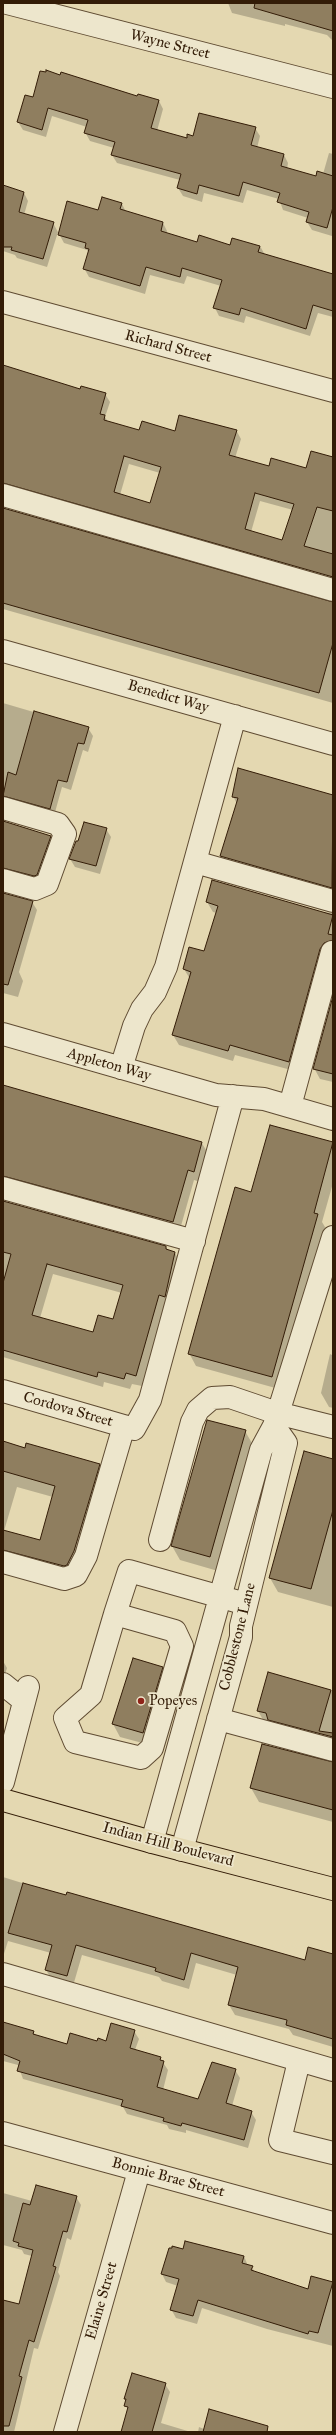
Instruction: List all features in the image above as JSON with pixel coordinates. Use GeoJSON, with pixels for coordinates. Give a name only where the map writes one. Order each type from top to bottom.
{"type":"FeatureCollection","features":[{"type":"Feature","properties":{"kind":"main road","name":"Indian Hill Boulevard"},"geometry":{"type":"LineString","coordinates":[[3,1800],[152,1842],[333,1889]]}},
{"type":"Feature","properties":{"kind":"street"},"geometry":{"type":"LineString","coordinates":[[3,20],[8,3]]}},
{"type":"Feature","properties":{"kind":"street","name":"Wayne Street"},"geometry":{"type":"LineString","coordinates":[[8,3],[333,87]]}},
{"type":"Feature","properties":{"kind":"street","name":"Richard Street"},"geometry":{"type":"LineString","coordinates":[[3,302],[333,391]]}},
{"type":"Feature","properties":{"kind":"street"},"geometry":{"type":"LineString","coordinates":[[3,494],[333,590]]}},
{"type":"Feature","properties":{"kind":"street","name":"Benedict Way"},"geometry":{"type":"LineString","coordinates":[[3,651],[333,744]]}},
{"type":"Feature","properties":{"kind":"street"},"geometry":{"type":"LineString","coordinates":[[121,1068],[138,1017],[161,980],[195,862],[234,716]]}},
{"type":"Feature","properties":{"kind":"street"},"geometry":{"type":"LineString","coordinates":[[3,808],[58,824],[64,834],[48,884],[34,889],[3,880]]}},
{"type":"Feature","properties":{"kind":"street"},"geometry":{"type":"LineString","coordinates":[[195,862],[333,901]]}},
{"type":"Feature","properties":{"kind":"street"},"geometry":{"type":"LineString","coordinates":[[290,1106],[332,952]]}},
{"type":"Feature","properties":{"kind":"street","name":"Appleton Way"},"geometry":{"type":"LineString","coordinates":[[3,1034],[121,1068],[225,1095],[264,1099],[333,1119]]}},
{"type":"Feature","properties":{"kind":"street"},"geometry":{"type":"LineString","coordinates":[[3,1562],[64,1579],[76,1575],[86,1556],[129,1427],[150,1400],[194,1241],[225,1095]]}},
{"type":"Feature","properties":{"kind":"street"},"geometry":{"type":"LineString","coordinates":[[3,1188],[194,1241]]}},
{"type":"Feature","properties":{"kind":"street","name":"Cobblestone Lane"},"geometry":{"type":"LineString","coordinates":[[152,1842],[261,1450],[276,1419],[333,1237]]}},
{"type":"Feature","properties":{"kind":"street","name":"Cordova Street"},"geometry":{"type":"LineString","coordinates":[[3,1391],[129,1427]]}},
{"type":"Feature","properties":{"kind":"street"},"geometry":{"type":"LineString","coordinates":[[160,1540],[192,1422],[198,1410],[212,1398],[230,1397],[276,1419],[333,1427]]}},
{"type":"Feature","properties":{"kind":"street","name":"Cobblestone Lane"},"geometry":{"type":"LineString","coordinates":[[182,1850],[241,1637],[246,1604],[286,1443],[276,1419]]}},
{"type":"Feature","properties":{"kind":"street"},"geometry":{"type":"LineString","coordinates":[[115,1614],[175,1631],[182,1646],[152,1748],[141,1758],[75,1742],[65,1718],[90,1695],[115,1614],[129,1571],[246,1604]]}},
{"type":"Feature","properties":{"kind":"street"},"geometry":{"type":"LineString","coordinates":[[3,1684],[26,1694],[3,1782]]}},
{"type":"Feature","properties":{"kind":"street"},"geometry":{"type":"LineString","coordinates":[[3,1717],[16,1734]]}},
{"type":"Feature","properties":{"kind":"street"},"geometry":{"type":"LineString","coordinates":[[218,1719],[245,1725],[333,1750]]}},
{"type":"Feature","properties":{"kind":"street"},"geometry":{"type":"LineString","coordinates":[[3,1974],[333,2070]]}},
{"type":"Feature","properties":{"kind":"street"},"geometry":{"type":"LineString","coordinates":[[299,2061],[280,2140],[333,2153]]}},
{"type":"Feature","properties":{"kind":"street","name":"Bonnie Brae Street"},"geometry":{"type":"LineString","coordinates":[[3,2133],[333,2223]]}},
{"type":"Feature","properties":{"kind":"street","name":"Elaine Street"},"geometry":{"type":"LineString","coordinates":[[65,2432],[139,2171]]}},
{"type":"Feature","properties":{"kind":"building"},"geometry":{"type":"Polygon","coordinates":[[[255,3],[333,3],[333,31],[254,8],[255,3]]]}},
{"type":"Feature","properties":{"kind":"building"},"geometry":{"type":"Polygon","coordinates":[[[46,70],[60,75],[61,72],[137,96],[138,94],[159,100],[151,128],[187,138],[187,134],[193,136],[199,113],[256,127],[251,145],[284,154],[281,166],[316,176],[317,171],[333,176],[333,207],[327,228],[306,222],[309,212],[277,202],[280,193],[243,182],[239,196],[199,185],[197,194],[177,188],[181,174],[111,155],[115,142],[84,133],[88,120],[48,108],[42,130],[17,122],[25,95],[33,97],[40,71],[46,72],[46,70]]]}},
{"type":"Feature","properties":{"kind":"building"},"geometry":{"type":"Polygon","coordinates":[[[3,185],[24,192],[19,212],[54,222],[43,259],[11,250],[12,247],[3,247],[3,185]]]}},
{"type":"Feature","properties":{"kind":"building"},"geometry":{"type":"Polygon","coordinates":[[[102,197],[122,203],[120,209],[163,222],[161,231],[197,242],[199,235],[230,245],[232,238],[260,246],[258,252],[333,274],[333,311],[313,305],[306,329],[241,308],[239,315],[213,308],[222,280],[182,268],[180,277],[146,267],[140,286],[83,269],[89,249],[85,248],[86,243],[58,235],[67,201],[98,210],[102,197]]]}},
{"type":"Feature","properties":{"kind":"building"},"geometry":{"type":"Polygon","coordinates":[[[3,365],[80,389],[81,386],[106,393],[100,414],[105,415],[104,420],[139,430],[142,421],[175,431],[179,415],[237,430],[229,455],[269,466],[271,458],[306,468],[311,451],[333,457],[333,511],[317,507],[304,546],[333,554],[333,577],[3,483],[3,365]],[[124,456],[114,492],[150,503],[161,467],[124,456]],[[255,493],[245,529],[282,540],[294,504],[255,493]]]}},
{"type":"Feature","properties":{"kind":"building"},"geometry":{"type":"Polygon","coordinates":[[[3,508],[333,602],[333,643],[319,693],[3,603],[3,508]]]}},
{"type":"Feature","properties":{"kind":"building"},"geometry":{"type":"Polygon","coordinates":[[[34,711],[89,727],[84,744],[78,743],[67,782],[58,780],[50,809],[3,796],[8,772],[16,775],[34,711]]]}},
{"type":"Feature","properties":{"kind":"building"},"geometry":{"type":"Polygon","coordinates":[[[238,768],[333,795],[332,888],[220,856],[238,798],[232,797],[238,768]]]}},
{"type":"Feature","properties":{"kind":"building"},"geometry":{"type":"Polygon","coordinates":[[[3,821],[51,836],[37,875],[34,876],[3,868],[3,821]]]}},
{"type":"Feature","properties":{"kind":"building"},"geometry":{"type":"Polygon","coordinates":[[[84,822],[107,828],[96,866],[69,859],[76,841],[78,841],[84,822]]]}},
{"type":"Feature","properties":{"kind":"building"},"geometry":{"type":"Polygon","coordinates":[[[212,880],[333,915],[328,934],[333,935],[333,940],[324,943],[320,949],[289,1062],[230,1045],[228,1051],[172,1035],[191,972],[183,969],[189,947],[204,951],[218,906],[206,902],[212,880]]]}},
{"type":"Feature","properties":{"kind":"building"},"geometry":{"type":"Polygon","coordinates":[[[3,893],[33,901],[8,985],[3,984],[3,893]]]}},
{"type":"Feature","properties":{"kind":"building"},"geometry":{"type":"Polygon","coordinates":[[[333,996],[333,1074],[313,1069],[333,996]]]}},
{"type":"Feature","properties":{"kind":"building"},"geometry":{"type":"Polygon","coordinates":[[[3,1085],[202,1142],[194,1172],[188,1170],[173,1222],[3,1176],[3,1085]]]}},
{"type":"Feature","properties":{"kind":"building"},"geometry":{"type":"Polygon","coordinates":[[[270,1125],[333,1142],[314,1213],[318,1214],[272,1377],[188,1354],[235,1187],[251,1192],[270,1125]]]}},
{"type":"Feature","properties":{"kind":"building"},"geometry":{"type":"Polygon","coordinates":[[[3,1201],[166,1246],[166,1249],[175,1252],[165,1297],[159,1295],[136,1376],[126,1373],[124,1379],[98,1372],[97,1377],[3,1350],[3,1283],[11,1254],[3,1252],[3,1201]],[[47,1264],[32,1315],[93,1332],[98,1315],[113,1319],[123,1285],[47,1264]]]}},
{"type":"Feature","properties":{"kind":"building"},"geometry":{"type":"Polygon","coordinates":[[[207,1420],[246,1430],[210,1557],[171,1546],[207,1420]]]}},
{"type":"Feature","properties":{"kind":"building"},"geometry":{"type":"Polygon","coordinates":[[[3,1441],[25,1448],[26,1443],[100,1464],[74,1551],[67,1565],[64,1566],[3,1550],[3,1530],[40,1540],[55,1486],[3,1471],[3,1441]]]}},
{"type":"Feature","properties":{"kind":"building"},"geometry":{"type":"Polygon","coordinates":[[[304,1451],[333,1459],[333,1510],[311,1589],[269,1578],[304,1451]]]}},
{"type":"Feature","properties":{"kind":"building"},"geometry":{"type":"Polygon","coordinates":[[[133,1658],[163,1667],[143,1733],[112,1724],[133,1658]]]}},
{"type":"Feature","properties":{"kind":"building"},"geometry":{"type":"Polygon","coordinates":[[[268,1672],[331,1690],[319,1731],[333,1733],[333,1737],[268,1720],[266,1713],[257,1711],[268,1672]]]}},
{"type":"Feature","properties":{"kind":"building"},"geometry":{"type":"Polygon","coordinates":[[[262,1744],[333,1762],[333,1810],[250,1788],[262,1744]]]}},
{"type":"Feature","properties":{"kind":"building"},"geometry":{"type":"Polygon","coordinates":[[[23,1883],[66,1895],[67,1892],[305,1960],[308,1947],[333,1954],[333,2039],[286,2025],[287,2020],[228,2005],[238,1967],[191,1953],[184,1980],[155,1971],[156,1968],[76,1945],[67,1976],[45,1970],[52,1945],[8,1933],[23,1883]]]}},
{"type":"Feature","properties":{"kind":"building"},"geometry":{"type":"Polygon","coordinates":[[[3,2022],[34,2031],[33,2034],[67,2044],[70,2033],[97,2041],[98,2038],[106,2041],[111,2023],[135,2030],[130,2048],[161,2057],[160,2060],[164,2061],[157,2087],[198,2099],[212,2062],[236,2069],[226,2103],[252,2111],[244,2140],[182,2123],[181,2126],[163,2121],[164,2118],[121,2106],[123,2100],[17,2071],[20,2061],[3,2054],[3,2022]]]}},
{"type":"Feature","properties":{"kind":"building"},"geometry":{"type":"Polygon","coordinates":[[[36,2185],[77,2196],[67,2232],[63,2231],[53,2266],[56,2267],[34,2342],[29,2340],[19,2376],[22,2377],[9,2426],[3,2426],[3,2300],[19,2304],[33,2250],[18,2246],[19,2243],[13,2241],[23,2203],[30,2205],[36,2185]]]}},
{"type":"Feature","properties":{"kind":"building"},"geometry":{"type":"Polygon","coordinates":[[[185,2241],[244,2256],[242,2263],[253,2266],[251,2270],[308,2289],[311,2276],[333,2282],[318,2333],[309,2331],[308,2334],[198,2300],[193,2316],[170,2310],[179,2279],[161,2274],[169,2248],[172,2248],[172,2246],[183,2249],[185,2241]]]}},
{"type":"Feature","properties":{"kind":"building"},"geometry":{"type":"Polygon","coordinates":[[[132,2373],[166,2383],[152,2432],[121,2432],[128,2407],[124,2406],[126,2399],[124,2399],[132,2373]]]}},
{"type":"Feature","properties":{"kind":"building"},"geometry":{"type":"Polygon","coordinates":[[[209,2409],[268,2426],[267,2432],[203,2432],[209,2409]]]}},
{"type":"Feature","properties":{"kind":"place","name":"Popeyes"},"geometry":{"type":"Point","coordinates":[141,1701]}}]}
